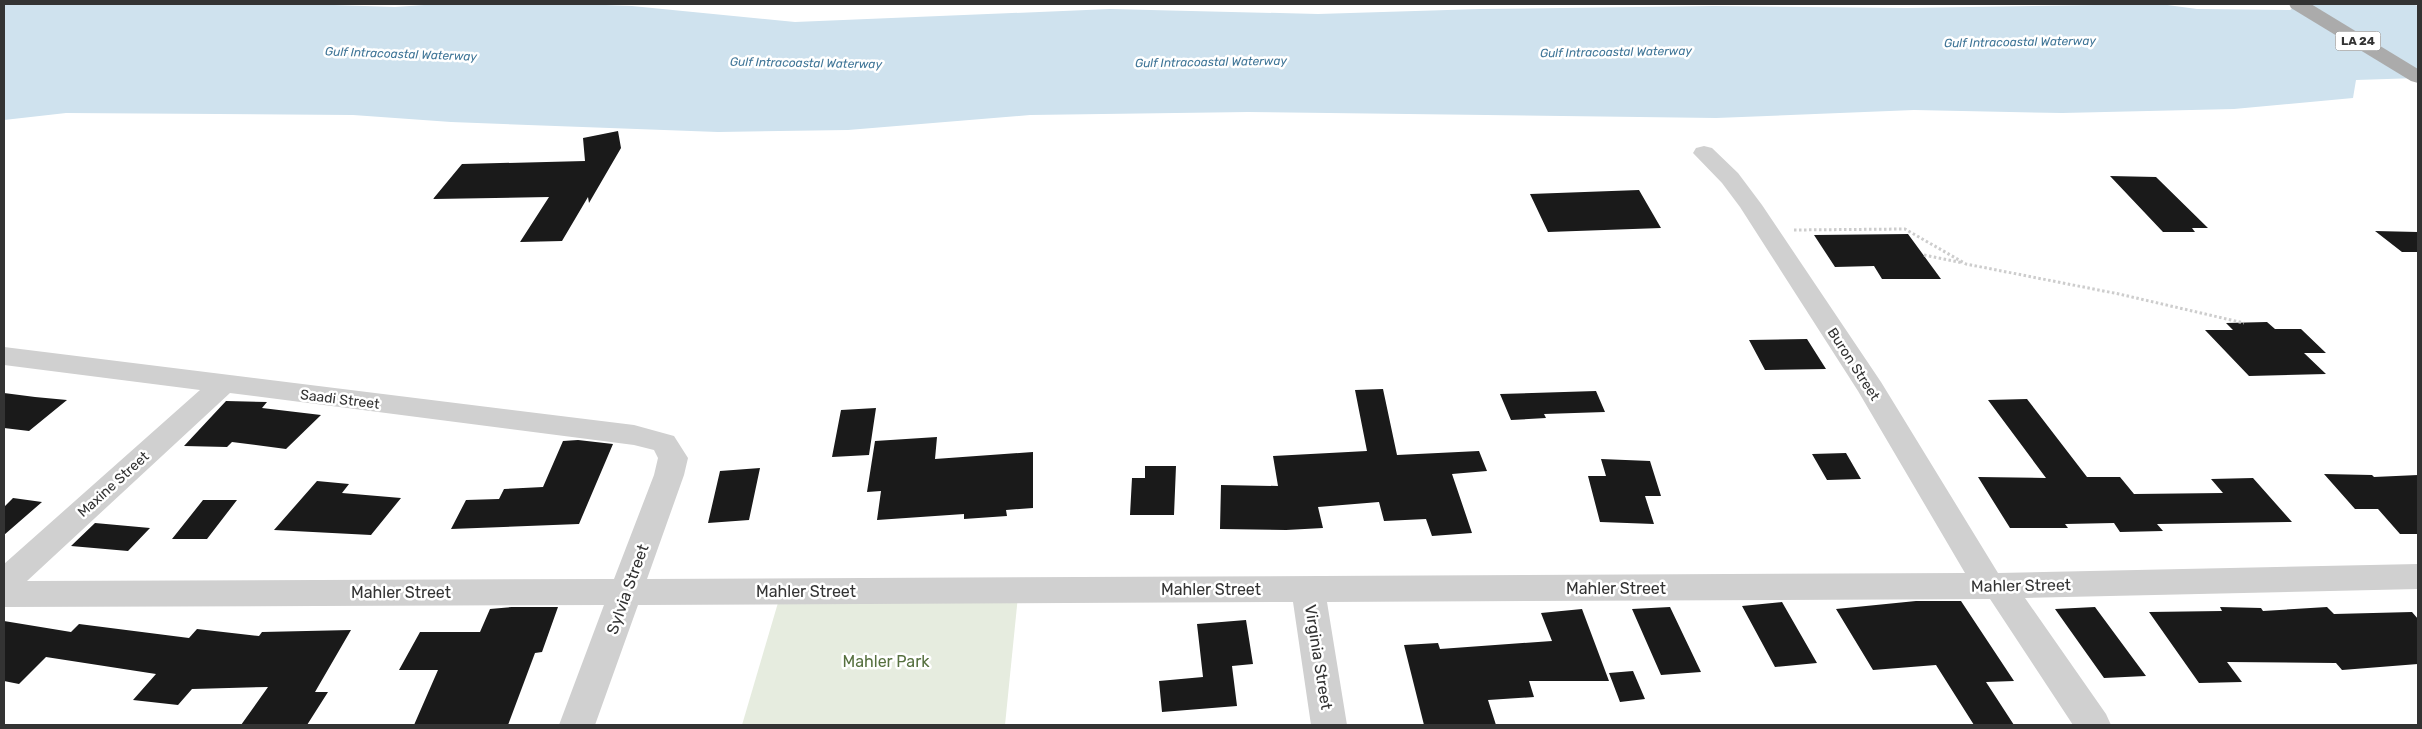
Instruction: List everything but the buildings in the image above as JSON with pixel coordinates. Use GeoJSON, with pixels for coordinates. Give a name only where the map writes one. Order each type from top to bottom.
{"type":"FeatureCollection","features":[{"type":"Feature","properties":{"kind":"main road","name":"LA 24"},"geometry":{"type":"LineString","coordinates":[[2298,4],[2418,78]]}},
{"type":"Feature","properties":{"kind":"street","name":"Buron Street"},"geometry":{"type":"LineString","coordinates":[[1704,153],[1730,178],[1766,230],[1871,389],[1994,586],[2093,725]]}},
{"type":"Feature","properties":{"kind":"street","name":"Saadi Street"},"geometry":{"type":"LineString","coordinates":[[4,356],[222,385],[634,435],[664,443],[670,453]]}},
{"type":"Feature","properties":{"kind":"street","name":"Maxine Street"},"geometry":{"type":"LineString","coordinates":[[4,583],[222,385]]}},
{"type":"Feature","properties":{"kind":"street","name":"Sylvia Street"},"geometry":{"type":"LineString","coordinates":[[578,725],[669,475],[673,458],[670,453]]}},
{"type":"Feature","properties":{"kind":"street","name":"Mahler Street"},"geometry":{"type":"LineString","coordinates":[[4,594],[1994,586],[2418,577]]}},
{"type":"Feature","properties":{"kind":"street","name":"Virginia Street"},"geometry":{"type":"LineString","coordinates":[[1308,589],[1329,725]]}},
{"type":"Feature","properties":{"kind":"path"},"geometry":{"type":"LineString","coordinates":[[1766,230],[1905,228],[1966,264]]}},
{"type":"Feature","properties":{"kind":"path"},"geometry":{"type":"LineString","coordinates":[[1924,256],[2119,294],[2244,323]]}},
{"type":"Feature","properties":{"kind":"green space","name":"Mahler Park"},"geometry":{"type":"Polygon","coordinates":[[[780,596],[1018,596],[1005,725],[742,725],[780,596]]]}},
{"type":"Feature","properties":{"kind":"water","name":"Gulf Intracoastal Waterway"},"geometry":{"type":"Polygon","coordinates":[[[4,4],[303,4],[395,7],[439,4],[579,4],[632,6],[795,22],[1110,9],[1318,14],[1480,9],[1714,6],[1906,8],[2160,4],[2197,9],[2290,10],[2299,4],[2412,4],[2418,6],[2418,78],[2356,80],[2353,98],[2234,109],[2062,113],[1914,110],[1716,118],[1248,112],[1030,115],[848,130],[718,132],[451,122],[353,115],[66,113],[4,120],[4,4]]]}}]}
